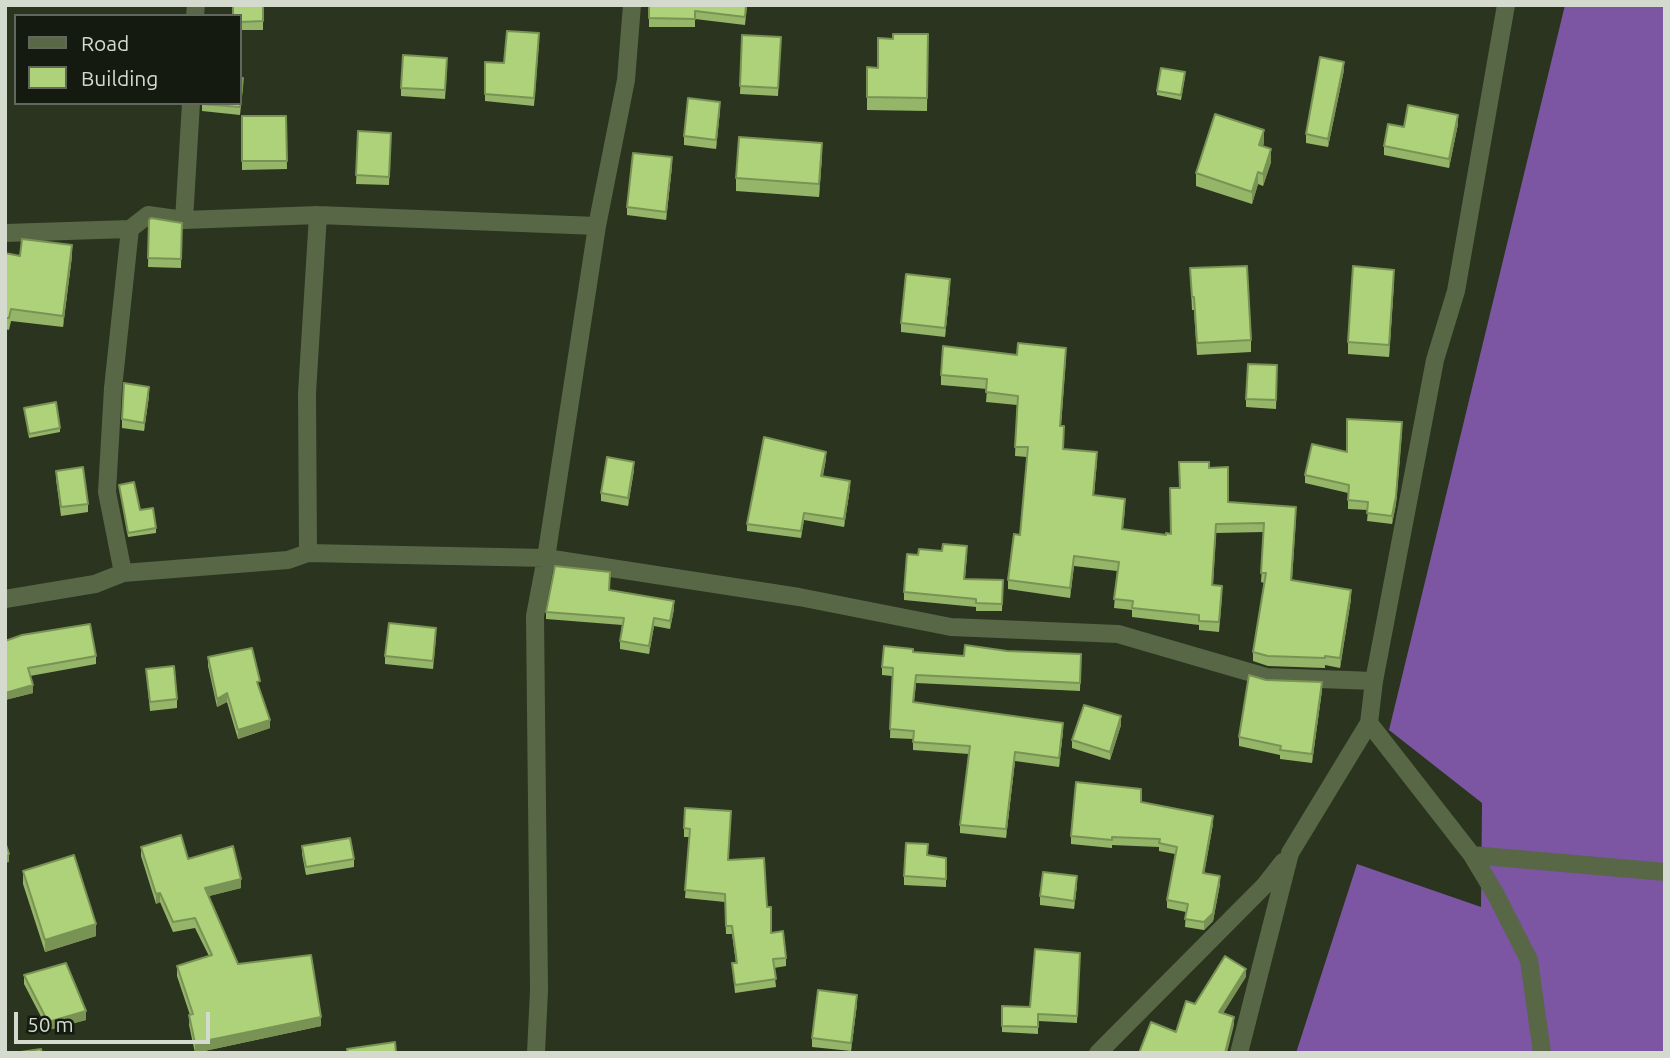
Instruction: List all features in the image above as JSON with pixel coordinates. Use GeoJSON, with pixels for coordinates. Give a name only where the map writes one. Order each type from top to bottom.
{"type":"FeatureCollection","features":[{"type":"Feature","properties":{"kind":"street"},"geometry":{"type":"LineString","coordinates":[[536,1053],[539,990],[535,616],[597,226],[626,80],[632,5]]}},
{"type":"Feature","properties":{"kind":"street"},"geometry":{"type":"LineString","coordinates":[[1098,1053],[1265,885],[1290,853],[1369,723],[1374,681],[1435,360],[1456,290],[1506,5]]}},
{"type":"Feature","properties":{"kind":"street"},"geometry":{"type":"LineString","coordinates":[[184,220],[191,105]]}},
{"type":"Feature","properties":{"kind":"street"},"geometry":{"type":"LineString","coordinates":[[5,233],[130,229],[148,215],[184,220],[318,215],[597,226]]}},
{"type":"Feature","properties":{"kind":"street"},"geometry":{"type":"LineString","coordinates":[[308,553],[307,393],[318,215]]}},
{"type":"Feature","properties":{"kind":"street"},"geometry":{"type":"LineString","coordinates":[[123,573],[107,492],[113,388],[130,229]]}},
{"type":"Feature","properties":{"kind":"street"},"geometry":{"type":"LineString","coordinates":[[5,600],[95,584],[123,573],[288,560],[308,553],[546,558],[799,597],[951,627],[1118,634],[1266,677],[1374,681]]}},
{"type":"Feature","properties":{"kind":"street"},"geometry":{"type":"LineString","coordinates":[[1369,723],[1472,855],[1496,895],[1529,960],[1542,1053]]}},
{"type":"Feature","properties":{"kind":"street"},"geometry":{"type":"LineString","coordinates":[[1238,1053],[1290,853]]}},
{"type":"Feature","properties":{"kind":"street"},"geometry":{"type":"LineString","coordinates":[[1472,855],[1665,872]]}},
{"type":"Feature","properties":{"kind":"shaded area"},"geometry":{"type":"Polygon","coordinates":[[[1565,5],[1665,5],[1665,1053],[1296,1053],[1357,864],[1481,907],[1482,803],[1389,730],[1565,5]]]}},
{"type":"Feature","properties":{"kind":"building"},"geometry":{"type":"Polygon","coordinates":[[[233,5],[263,5],[263,21],[242,22],[242,14],[233,14],[233,5]]]}},
{"type":"Feature","properties":{"kind":"building"},"geometry":{"type":"Polygon","coordinates":[[[649,5],[746,5],[745,17],[695,11],[695,19],[649,18],[649,5]]]}},
{"type":"Feature","properties":{"kind":"building"},"geometry":{"type":"Polygon","coordinates":[[[507,31],[539,33],[534,98],[485,94],[485,62],[504,63],[507,31]]]}},
{"type":"Feature","properties":{"kind":"building"},"geometry":{"type":"Polygon","coordinates":[[[893,34],[928,34],[927,98],[867,97],[867,67],[878,68],[878,38],[893,39],[893,34]]]}},
{"type":"Feature","properties":{"kind":"building"},"geometry":{"type":"Polygon","coordinates":[[[742,35],[781,37],[778,88],[740,86],[742,35]]]}},
{"type":"Feature","properties":{"kind":"building"},"geometry":{"type":"Polygon","coordinates":[[[403,55],[447,58],[445,90],[401,88],[403,55]]]}},
{"type":"Feature","properties":{"kind":"building"},"geometry":{"type":"Polygon","coordinates":[[[1320,57],[1344,62],[1328,139],[1306,134],[1320,57]]]}},
{"type":"Feature","properties":{"kind":"building"},"geometry":{"type":"Polygon","coordinates":[[[1161,68],[1185,72],[1181,95],[1157,91],[1161,68]]]}},
{"type":"Feature","properties":{"kind":"building"},"geometry":{"type":"Polygon","coordinates":[[[688,98],[720,102],[716,140],[684,136],[688,98]]]}},
{"type":"Feature","properties":{"kind":"building"},"geometry":{"type":"Polygon","coordinates":[[[1408,105],[1458,115],[1449,159],[1384,146],[1388,124],[1404,127],[1408,105]]]}},
{"type":"Feature","properties":{"kind":"building"},"geometry":{"type":"Polygon","coordinates":[[[1215,114],[1264,130],[1259,145],[1271,149],[1263,174],[1258,172],[1252,192],[1196,173],[1215,114]]]}},
{"type":"Feature","properties":{"kind":"building"},"geometry":{"type":"Polygon","coordinates":[[[242,116],[286,116],[287,161],[242,161],[242,116]]]}},
{"type":"Feature","properties":{"kind":"building"},"geometry":{"type":"Polygon","coordinates":[[[358,131],[391,133],[389,177],[356,175],[358,131]]]}},
{"type":"Feature","properties":{"kind":"building"},"geometry":{"type":"Polygon","coordinates":[[[739,137],[822,143],[819,184],[736,178],[739,137]]]}},
{"type":"Feature","properties":{"kind":"building"},"geometry":{"type":"Polygon","coordinates":[[[633,153],[672,157],[666,212],[627,207],[633,153]]]}},
{"type":"Feature","properties":{"kind":"building"},"geometry":{"type":"Polygon","coordinates":[[[151,218],[182,223],[181,259],[148,258],[151,218]]]}},
{"type":"Feature","properties":{"kind":"building"},"geometry":{"type":"Polygon","coordinates":[[[22,239],[72,245],[63,316],[11,309],[9,318],[5,318],[5,253],[20,256],[22,239]]]}},
{"type":"Feature","properties":{"kind":"building"},"geometry":{"type":"Polygon","coordinates":[[[1247,266],[1251,340],[1197,343],[1190,268],[1247,266]]]}},
{"type":"Feature","properties":{"kind":"building"},"geometry":{"type":"Polygon","coordinates":[[[1353,266],[1394,270],[1389,345],[1348,342],[1353,266]]]}},
{"type":"Feature","properties":{"kind":"building"},"geometry":{"type":"Polygon","coordinates":[[[906,274],[950,279],[945,328],[901,323],[906,274]]]}},
{"type":"Feature","properties":{"kind":"building"},"geometry":{"type":"Polygon","coordinates":[[[1018,343],[1066,348],[1060,426],[1064,426],[1063,449],[1097,452],[1093,495],[1125,499],[1122,529],[1171,534],[1170,488],[1180,488],[1179,462],[1209,462],[1209,468],[1228,467],[1228,502],[1296,507],[1291,580],[1351,590],[1340,658],[1268,656],[1253,652],[1266,573],[1261,573],[1264,523],[1216,524],[1212,585],[1222,586],[1219,622],[1199,621],[1199,615],[1132,608],[1133,601],[1114,599],[1119,562],[1074,556],[1070,588],[1008,580],[1014,534],[1020,535],[1028,447],[1015,447],[1018,396],[986,392],[987,379],[941,375],[943,346],[1017,355],[1018,343]]]}},
{"type":"Feature","properties":{"kind":"building"},"geometry":{"type":"Polygon","coordinates":[[[1248,364],[1277,365],[1276,400],[1246,399],[1248,364]]]}},
{"type":"Feature","properties":{"kind":"building"},"geometry":{"type":"Polygon","coordinates":[[[124,383],[149,387],[144,423],[122,419],[124,383]]]}},
{"type":"Feature","properties":{"kind":"building"},"geometry":{"type":"Polygon","coordinates":[[[56,402],[60,428],[29,434],[24,408],[56,402]]]}},
{"type":"Feature","properties":{"kind":"building"},"geometry":{"type":"Polygon","coordinates":[[[1347,419],[1402,422],[1392,516],[1367,513],[1368,502],[1348,500],[1349,485],[1305,475],[1312,444],[1347,452],[1347,419]]]}},
{"type":"Feature","properties":{"kind":"building"},"geometry":{"type":"Polygon","coordinates":[[[764,437],[826,452],[821,476],[850,481],[844,519],[804,513],[801,531],[747,524],[764,437]]]}},
{"type":"Feature","properties":{"kind":"building"},"geometry":{"type":"Polygon","coordinates":[[[607,457],[634,462],[628,498],[601,493],[607,457]]]}},
{"type":"Feature","properties":{"kind":"building"},"geometry":{"type":"Polygon","coordinates":[[[83,467],[88,504],[61,507],[56,471],[83,467]]]}},
{"type":"Feature","properties":{"kind":"building"},"geometry":{"type":"Polygon","coordinates":[[[134,482],[140,510],[153,508],[156,528],[128,533],[119,485],[134,482]]]}},
{"type":"Feature","properties":{"kind":"building"},"geometry":{"type":"Polygon","coordinates":[[[943,544],[967,546],[964,579],[1003,580],[1002,604],[976,603],[976,599],[904,592],[907,554],[918,555],[919,549],[942,551],[943,544]]]}},
{"type":"Feature","properties":{"kind":"building"},"geometry":{"type":"Polygon","coordinates":[[[555,566],[610,572],[609,590],[674,601],[670,621],[654,618],[649,646],[620,641],[624,618],[546,612],[555,566]]]}},
{"type":"Feature","properties":{"kind":"building"},"geometry":{"type":"Polygon","coordinates":[[[389,623],[436,628],[433,661],[385,656],[389,623]]]}},
{"type":"Feature","properties":{"kind":"building"},"geometry":{"type":"Polygon","coordinates":[[[90,624],[96,656],[28,668],[33,685],[5,693],[5,641],[22,635],[90,624]]]}},
{"type":"Feature","properties":{"kind":"building"},"geometry":{"type":"Polygon","coordinates":[[[965,645],[1007,651],[1081,654],[1080,683],[916,675],[913,702],[1063,723],[1059,758],[1015,752],[1006,829],[960,825],[970,746],[913,742],[914,731],[890,729],[893,668],[882,667],[884,646],[913,649],[913,652],[964,656],[965,645]]]}},
{"type":"Feature","properties":{"kind":"building"},"geometry":{"type":"Polygon","coordinates":[[[252,648],[260,681],[257,682],[270,720],[238,730],[227,693],[217,699],[208,657],[252,648]]]}},
{"type":"Feature","properties":{"kind":"building"},"geometry":{"type":"Polygon","coordinates":[[[174,666],[177,699],[150,702],[146,669],[174,666]]]}},
{"type":"Feature","properties":{"kind":"building"},"geometry":{"type":"Polygon","coordinates":[[[1249,675],[1266,680],[1322,682],[1312,754],[1280,750],[1281,746],[1239,737],[1249,675]]]}},
{"type":"Feature","properties":{"kind":"building"},"geometry":{"type":"Polygon","coordinates":[[[1084,705],[1121,716],[1110,752],[1072,740],[1084,705]]]}},
{"type":"Feature","properties":{"kind":"building"},"geometry":{"type":"Polygon","coordinates":[[[1076,782],[1141,789],[1141,802],[1213,816],[1203,873],[1220,876],[1213,913],[1204,922],[1185,919],[1188,904],[1167,900],[1177,847],[1159,843],[1160,839],[1112,837],[1112,840],[1071,836],[1076,782]]]}},
{"type":"Feature","properties":{"kind":"building"},"geometry":{"type":"Polygon","coordinates":[[[685,808],[731,811],[728,860],[764,858],[767,907],[771,907],[771,933],[783,931],[786,958],[773,959],[776,979],[735,985],[732,963],[737,963],[732,926],[726,926],[725,894],[685,890],[690,829],[684,828],[685,808]]]}},
{"type":"Feature","properties":{"kind":"building"},"geometry":{"type":"Polygon","coordinates":[[[181,835],[188,859],[233,846],[241,879],[205,888],[238,964],[311,955],[321,1017],[195,1043],[189,1015],[193,1014],[177,966],[212,955],[195,918],[173,922],[160,893],[156,894],[141,847],[181,835]]]}},
{"type":"Feature","properties":{"kind":"building"},"geometry":{"type":"Polygon","coordinates":[[[350,838],[354,859],[306,867],[302,846],[350,838]]]}},
{"type":"Feature","properties":{"kind":"building"},"geometry":{"type":"Polygon","coordinates":[[[906,843],[928,844],[927,855],[946,858],[946,879],[904,876],[906,843]]]}},
{"type":"Feature","properties":{"kind":"building"},"geometry":{"type":"Polygon","coordinates":[[[74,855],[96,924],[45,940],[23,871],[74,855]]]}},
{"type":"Feature","properties":{"kind":"building"},"geometry":{"type":"Polygon","coordinates":[[[1043,872],[1077,876],[1074,901],[1040,896],[1043,872]]]}},
{"type":"Feature","properties":{"kind":"building"},"geometry":{"type":"Polygon","coordinates":[[[1035,949],[1080,953],[1077,1016],[1038,1014],[1038,1027],[1002,1026],[1002,1006],[1030,1007],[1035,949]]]}},
{"type":"Feature","properties":{"kind":"building"},"geometry":{"type":"Polygon","coordinates":[[[1225,956],[1246,969],[1219,1012],[1234,1017],[1225,1053],[1139,1053],[1151,1022],[1176,1032],[1186,1001],[1195,1004],[1225,956]]]}},
{"type":"Feature","properties":{"kind":"building"},"geometry":{"type":"Polygon","coordinates":[[[66,963],[86,1011],[48,1022],[24,975],[66,963]]]}},
{"type":"Feature","properties":{"kind":"building"},"geometry":{"type":"Polygon","coordinates":[[[818,990],[857,995],[851,1043],[812,1038],[818,990]]]}},
{"type":"Feature","properties":{"kind":"building"},"geometry":{"type":"Polygon","coordinates":[[[395,1042],[396,1053],[348,1053],[347,1049],[395,1042]]]}},
{"type":"Feature","properties":{"kind":"building"},"geometry":{"type":"Polygon","coordinates":[[[41,1049],[42,1053],[14,1053],[41,1049]]]}}]}
